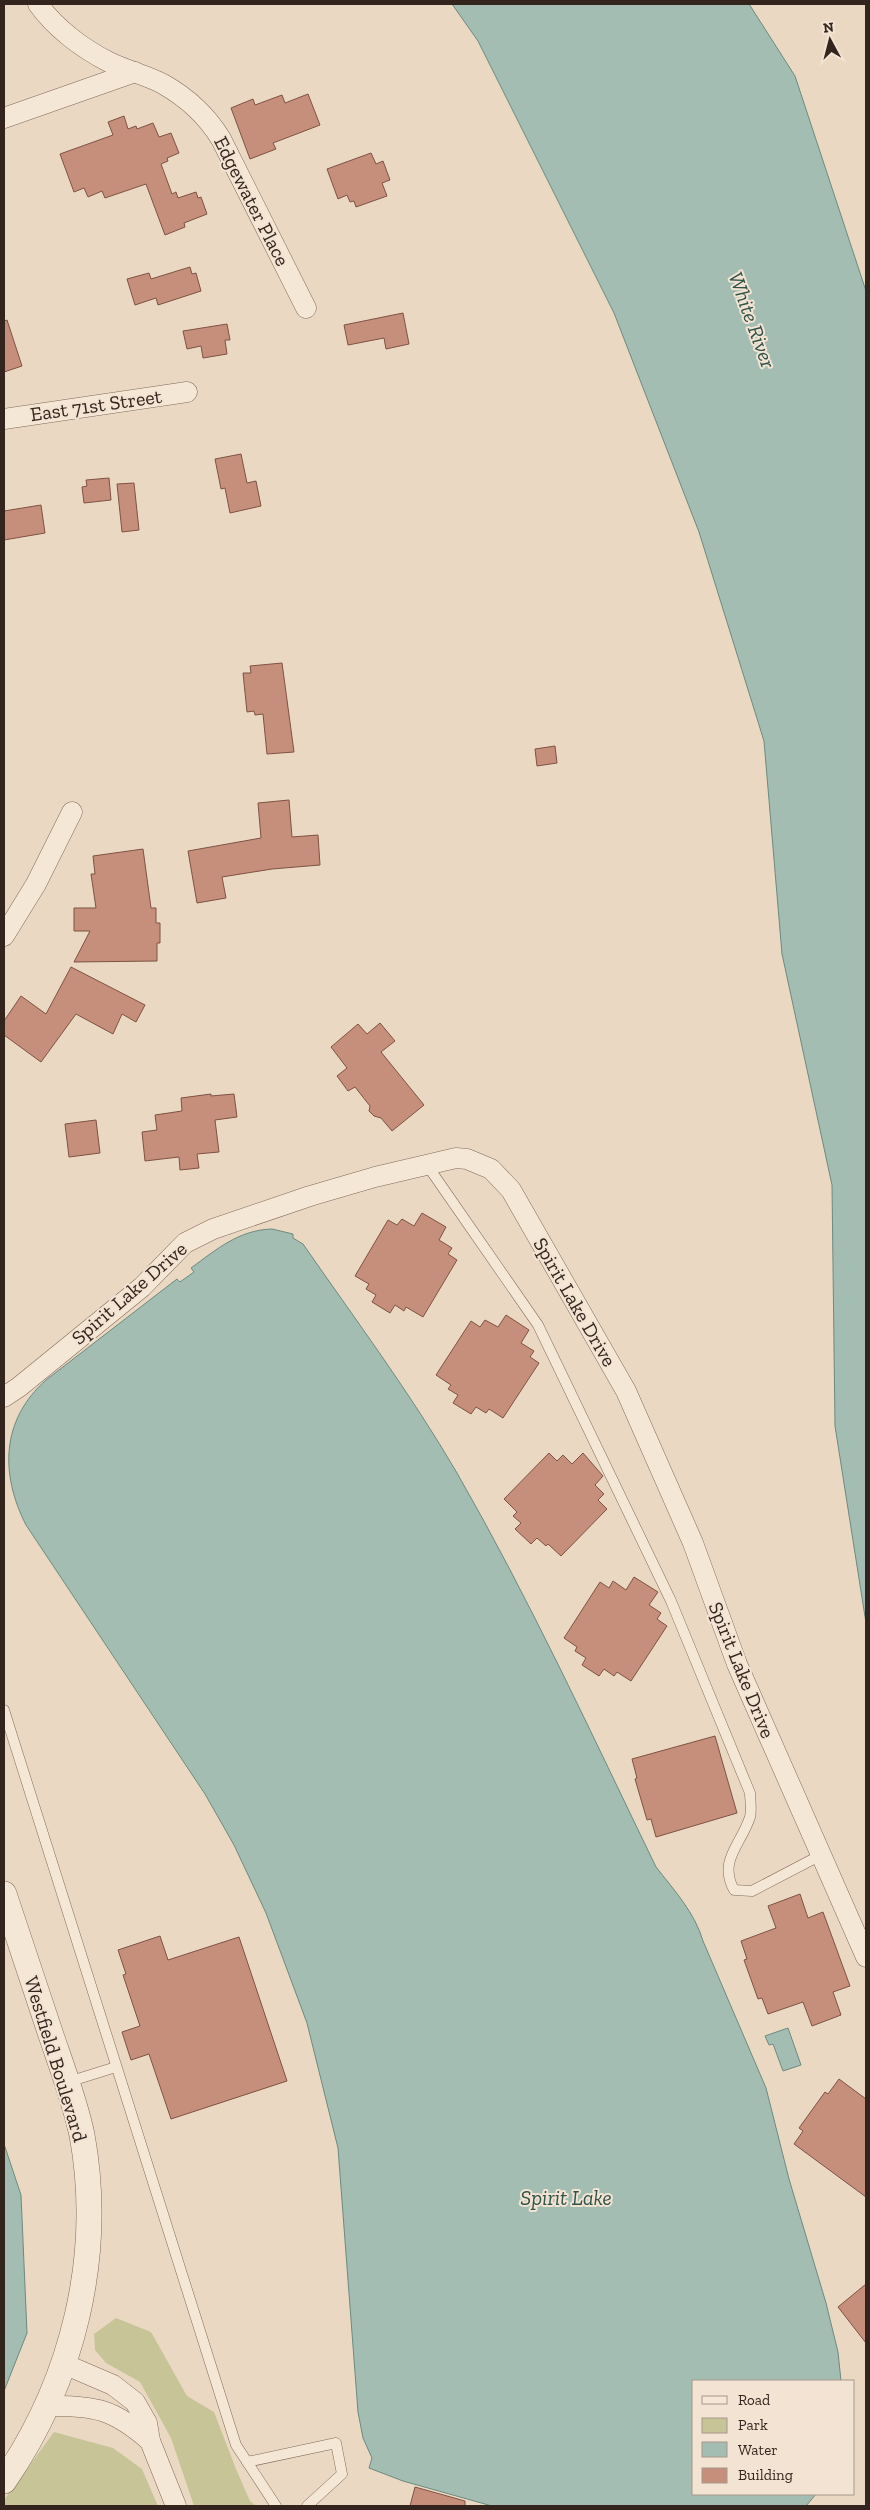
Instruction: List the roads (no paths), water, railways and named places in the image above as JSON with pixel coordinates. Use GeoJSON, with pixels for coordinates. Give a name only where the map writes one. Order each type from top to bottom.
{"type":"FeatureCollection","features":[{"type":"Feature","properties":{"kind":"street","name":"Edgewater Place"},"geometry":{"type":"LineString","coordinates":[[38,4],[77,41],[110,62],[162,84],[187,100],[214,128],[306,308]]}},
{"type":"Feature","properties":{"kind":"street"},"geometry":{"type":"LineString","coordinates":[[4,118],[135,72]]}},
{"type":"Feature","properties":{"kind":"street","name":"East 71st Street"},"geometry":{"type":"LineString","coordinates":[[4,419],[187,392]]}},
{"type":"Feature","properties":{"kind":"street"},"geometry":{"type":"LineString","coordinates":[[4,936],[36,884],[72,812]]}},
{"type":"Feature","properties":{"kind":"street","name":"Spirit Lake Drive"},"geometry":{"type":"LineString","coordinates":[[4,1397],[20,1387],[142,1287],[174,1252],[198,1235],[310,1196],[456,1158],[467,1159],[491,1169],[510,1190],[626,1391],[693,1543],[737,1664],[866,1957]]}},
{"type":"Feature","properties":{"kind":"street","name":"Westfield Boulevard"},"geometry":{"type":"LineString","coordinates":[[4,1894],[67,2082],[83,2146],[89,2223],[82,2296],[64,2364],[47,2406],[24,2450],[4,2481]]}},
{"type":"Feature","properties":{"kind":"street"},"geometry":{"type":"LineString","coordinates":[[64,2364],[113,2385],[135,2402],[177,2503]]}},
{"type":"Feature","properties":{"kind":"street"},"geometry":{"type":"LineString","coordinates":[[47,2406],[74,2405],[106,2412],[149,2432]]}},
{"type":"Feature","properties":{"kind":"lane"},"geometry":{"type":"LineString","coordinates":[[427,1165],[538,1325],[671,1601],[750,1793],[750,1815],[727,1866],[728,1878],[734,1890],[752,1891],[821,1855]]}},
{"type":"Feature","properties":{"kind":"lane"},"geometry":{"type":"LineString","coordinates":[[4,1710],[236,2445],[276,2506]]}},
{"type":"Feature","properties":{"kind":"lane"},"geometry":{"type":"LineString","coordinates":[[67,2082],[116,2067]]}},
{"type":"Feature","properties":{"kind":"lane"},"geometry":{"type":"LineString","coordinates":[[246,2462],[336,2443],[342,2474],[307,2506]]}},
{"type":"Feature","properties":{"kind":"water","name":"White River"},"geometry":{"type":"Polygon","coordinates":[[[452,4],[749,4],[795,76],[866,291],[866,1623],[835,1426],[832,1185],[782,954],[764,741],[699,532],[614,313],[478,41],[452,4]]]}},
{"type":"Feature","properties":{"kind":"water","name":"Spirit Lake"},"geometry":{"type":"Polygon","coordinates":[[[272,1229],[293,1234],[293,1238],[303,1244],[402,1386],[439,1444],[510,1570],[656,1867],[695,1921],[766,2088],[789,2179],[826,2303],[838,2352],[841,2380],[692,2380],[692,2495],[815,2495],[806,2506],[492,2506],[403,2481],[369,2468],[372,2458],[363,2438],[358,2412],[338,2148],[307,2023],[266,1913],[234,1845],[205,1794],[26,1525],[12,1486],[9,1467],[9,1448],[20,1412],[31,1396],[46,1380],[177,1279],[180,1282],[194,1272],[191,1268],[219,1248],[239,1237],[260,1230],[272,1229]]]}},
{"type":"Feature","properties":{"kind":"water"},"geometry":{"type":"Polygon","coordinates":[[[788,2028],[801,2065],[783,2071],[773,2044],[769,2045],[765,2036],[788,2028]]]}},
{"type":"Feature","properties":{"kind":"water"},"geometry":{"type":"Polygon","coordinates":[[[4,2144],[21,2195],[27,2333],[4,2391],[4,2144]]]}}]}
